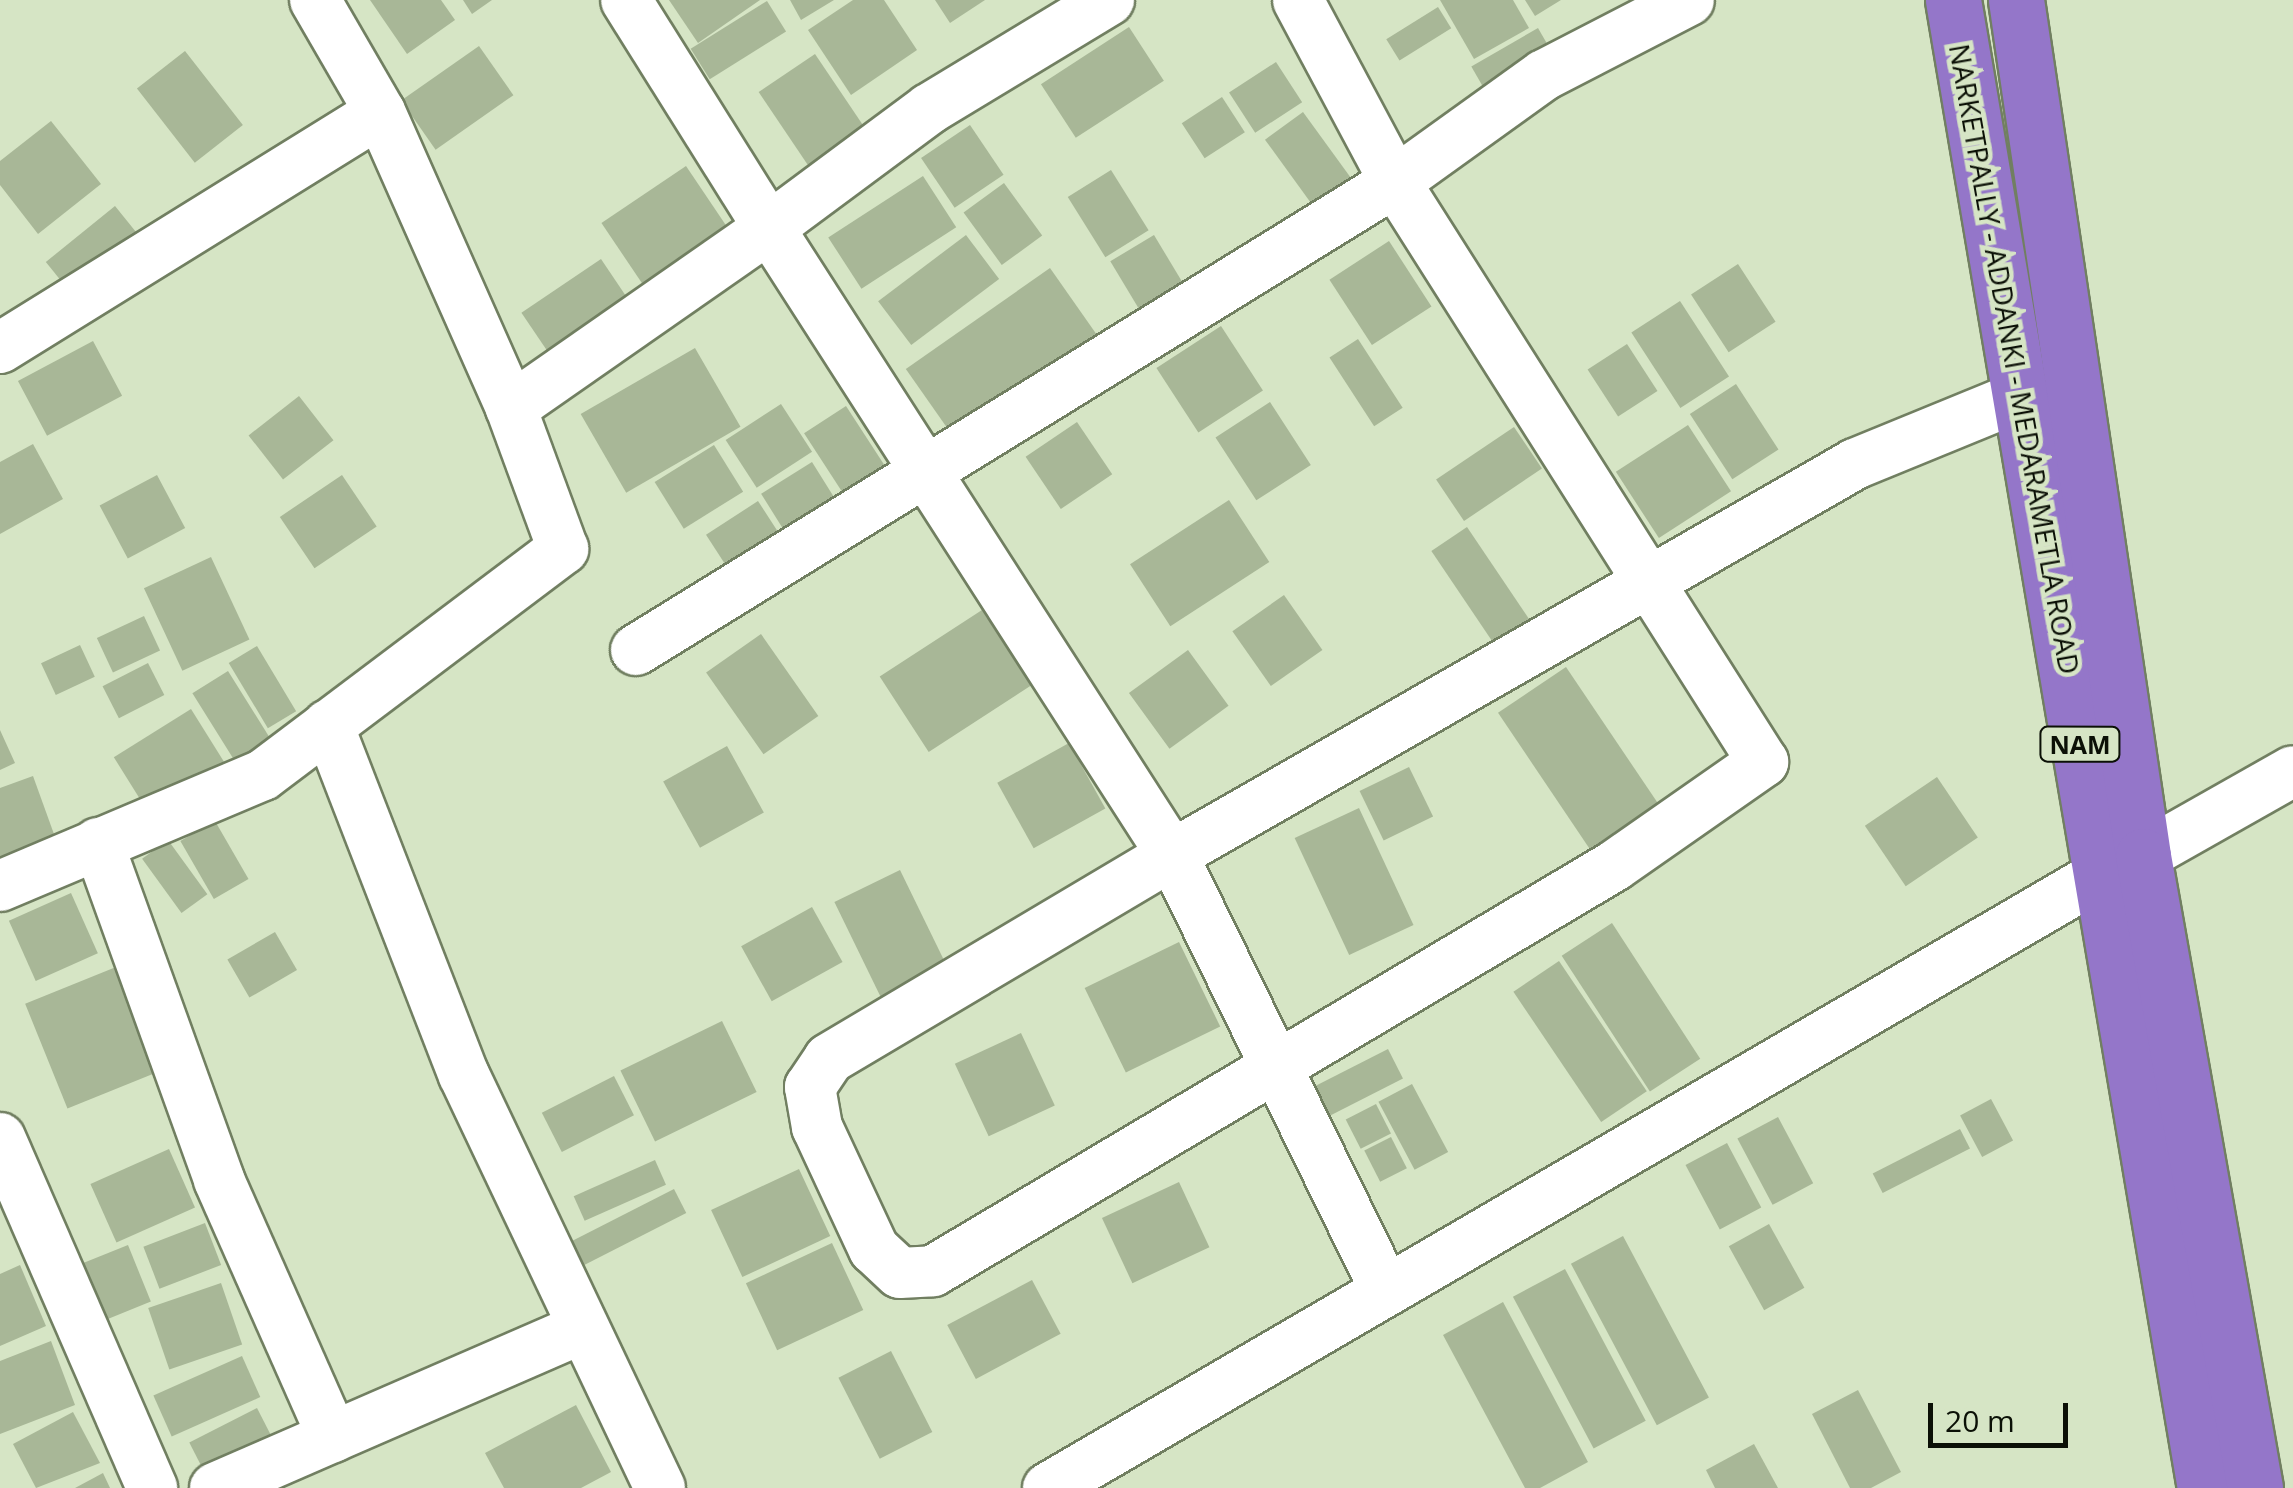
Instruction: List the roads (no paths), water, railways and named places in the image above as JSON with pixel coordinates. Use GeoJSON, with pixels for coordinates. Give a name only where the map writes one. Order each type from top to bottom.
{"type":"FeatureCollection","features":[{"type":"Feature","properties":{"kind":"highway","name":"NARKETPALLY - ADDANKI - MEDARAMETLA ROAD"},"geometry":{"type":"LineString","coordinates":[[1953,0],[2022,396],[2255,1488]]}},
{"type":"Feature","properties":{"kind":"highway","name":"NARKETPALLY - ADDANKI - MEDARAMETLA ROAD"},"geometry":{"type":"LineString","coordinates":[[2016,0],[2122,866],[2205,1488]]}},
{"type":"Feature","properties":{"kind":"street"},"geometry":{"type":"LineString","coordinates":[[0,886],[263,775],[563,549],[510,408],[380,112],[314,0]]}},
{"type":"Feature","properties":{"kind":"street"},"geometry":{"type":"LineString","coordinates":[[626,0],[768,228],[1172,855],[1386,1291]]}},
{"type":"Feature","properties":{"kind":"street"},"geometry":{"type":"LineString","coordinates":[[510,408],[768,228],[929,109],[1109,0]]}},
{"type":"Feature","properties":{"kind":"street"},"geometry":{"type":"LineString","coordinates":[[1298,0],[1395,182],[1647,579],[1762,762],[1614,866],[1274,1063],[933,1271],[900,1274],[874,1248],[817,1127],[810,1086],[829,1059],[1647,579],[1854,464],[2022,396]]}},
{"type":"Feature","properties":{"kind":"street"},"geometry":{"type":"LineString","coordinates":[[636,650],[929,475],[1395,182],[1544,75],[1689,0]]}},
{"type":"Feature","properties":{"kind":"street"},"geometry":{"type":"LineString","coordinates":[[0,348],[380,112]]}},
{"type":"Feature","properties":{"kind":"street"},"geometry":{"type":"LineString","coordinates":[[328,724],[464,1074],[660,1488]]}},
{"type":"Feature","properties":{"kind":"street"},"geometry":{"type":"LineString","coordinates":[[1048,1488],[2122,866],[2293,771]]}},
{"type":"Feature","properties":{"kind":"street"},"geometry":{"type":"LineString","coordinates":[[98,843],[219,1180],[332,1437]]}},
{"type":"Feature","properties":{"kind":"street"},"geometry":{"type":"LineString","coordinates":[[0,1138],[152,1488]]}},
{"type":"Feature","properties":{"kind":"street"},"geometry":{"type":"LineString","coordinates":[[215,1488],[583,1328]]}}]}
